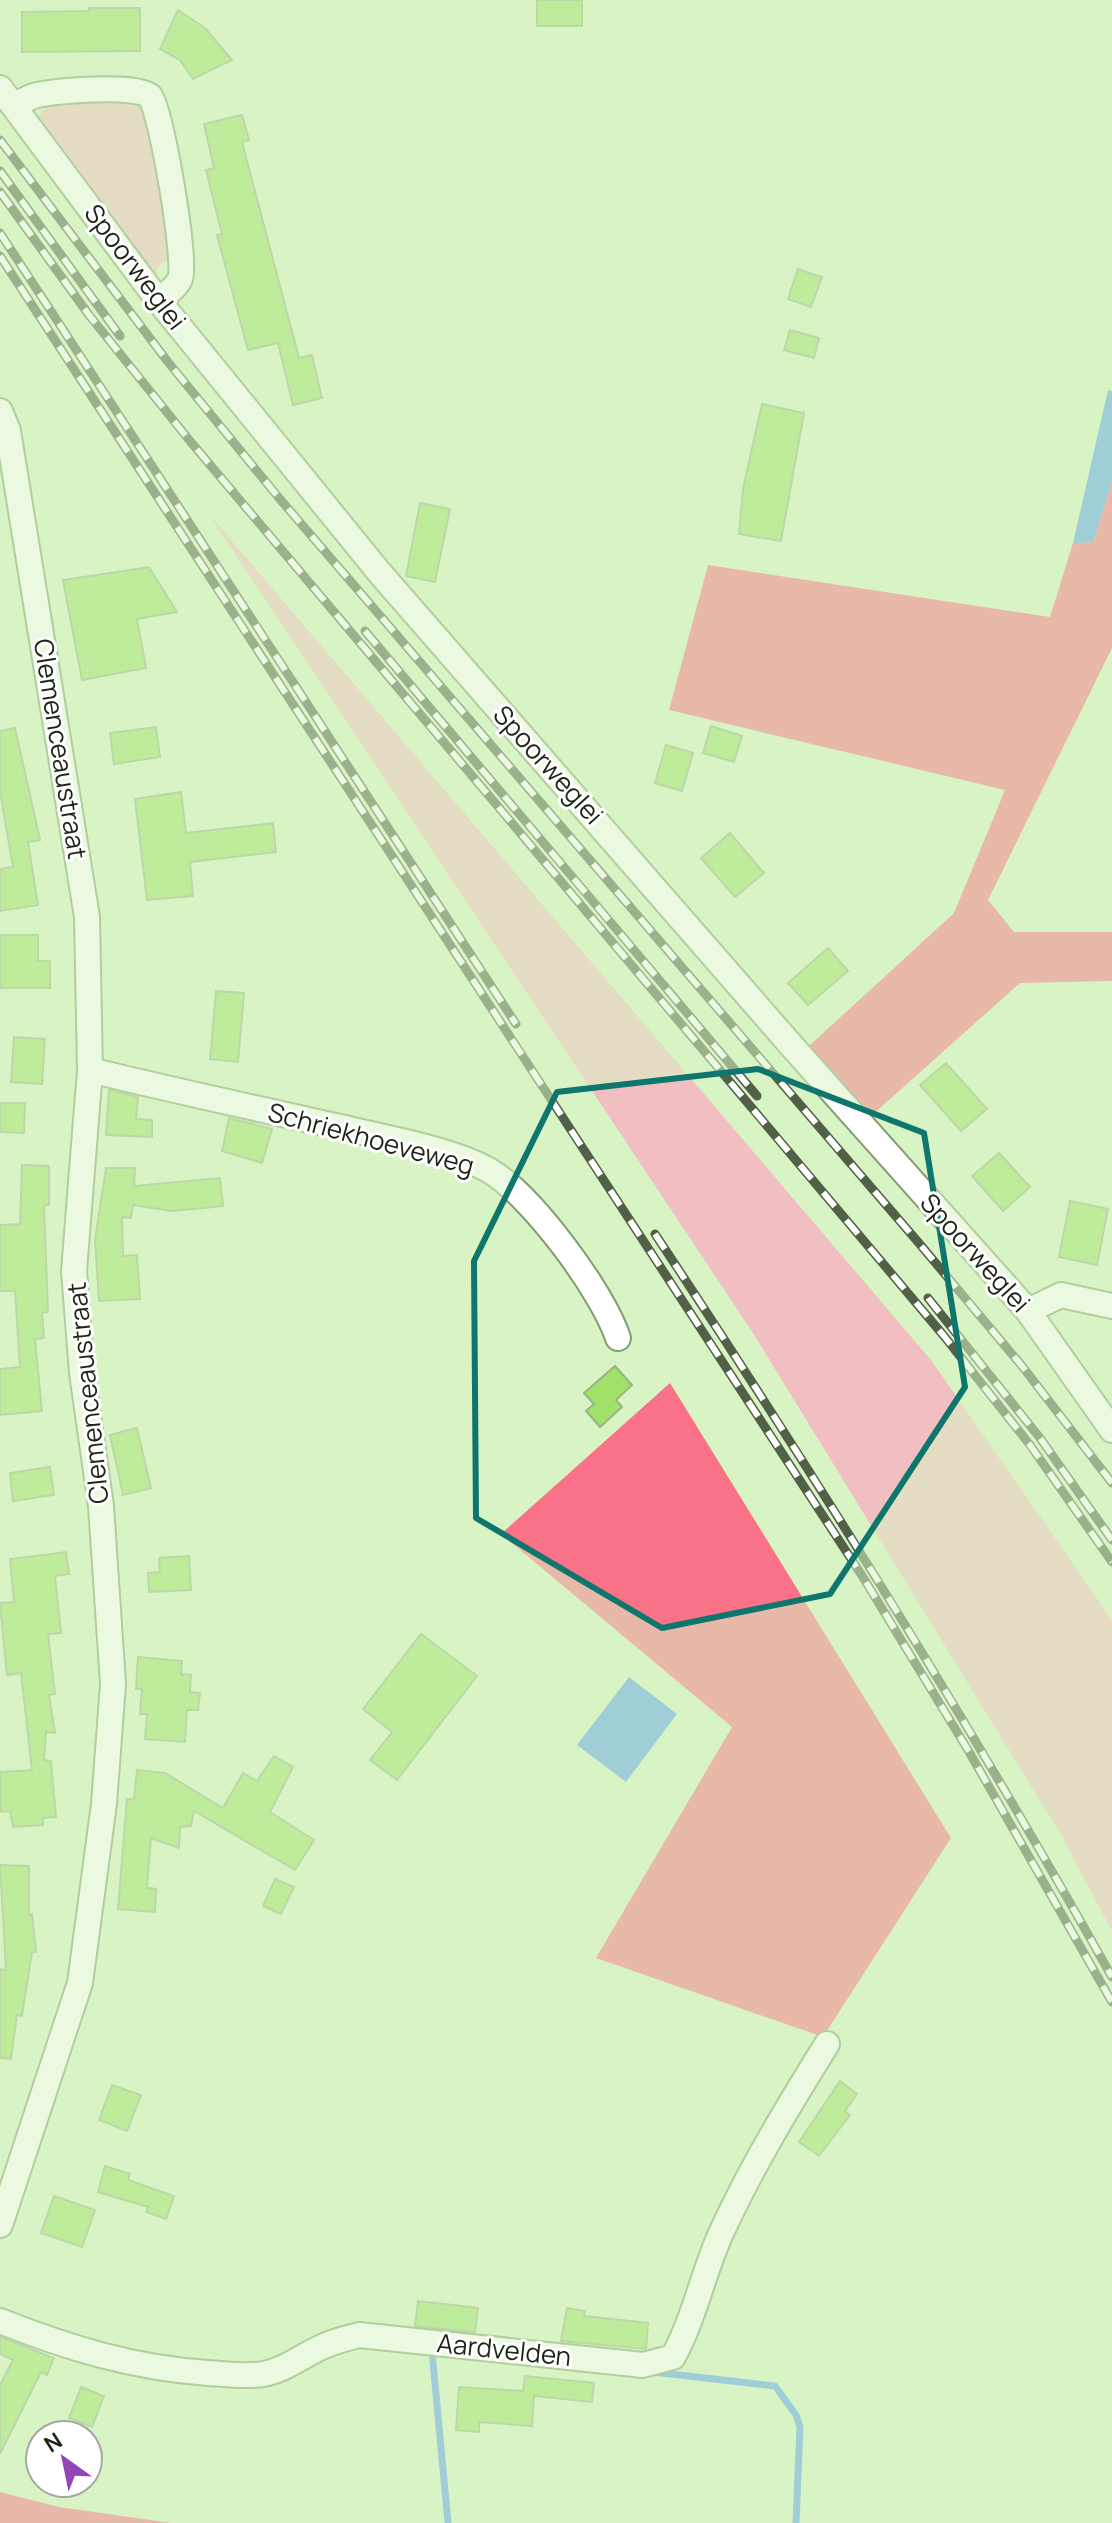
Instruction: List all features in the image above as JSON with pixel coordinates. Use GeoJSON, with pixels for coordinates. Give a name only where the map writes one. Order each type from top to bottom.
{"type":"FeatureCollection","features":[{"type":"Feature","properties":{"kind":"street"},"geometry":{"type":"LineString","coordinates":[[7,97],[67,94],[81,90],[139,90],[150,96],[171,162],[168,178],[179,227],[182,268],[175,287],[158,300]]}},
{"type":"Feature","properties":{"kind":"street","name":"Spoorweglei"},"geometry":{"type":"LineString","coordinates":[[7,97],[158,300],[379,572],[790,1044],[1028,1311],[1112,1430]]}},
{"type":"Feature","properties":{"kind":"street","name":"Clemenceaustraat"},"geometry":{"type":"LineString","coordinates":[[0,411],[13,462],[87,917],[90,1070],[74,1271],[112,1640],[113,1684],[104,1804],[80,1983],[0,2225]]}},
{"type":"Feature","properties":{"kind":"street","name":"Schriekhoeveweg"},"geometry":{"type":"LineString","coordinates":[[90,1070],[396,1140],[489,1170],[517,1192],[551,1232],[613,1321],[618,1338]]}},
{"type":"Feature","properties":{"kind":"street"},"geometry":{"type":"LineString","coordinates":[[1028,1311],[1061,1295],[1112,1306]]}},
{"type":"Feature","properties":{"kind":"street","name":"Aardvelden"},"geometry":{"type":"LineString","coordinates":[[0,2321],[51,2341],[114,2360],[174,2370],[236,2375],[284,2368],[324,2346],[359,2335],[643,2365],[673,2357],[687,2332],[727,2220],[768,2138],[827,2044]]}},
{"type":"Feature","properties":{"kind":"highlighted area"},"geometry":{"type":"Polygon","coordinates":[[[758,1069],[924,1133],[965,1387],[830,1594],[662,1628],[476,1518],[474,1261],[557,1092],[758,1069]]]}},
{"type":"Feature","properties":{"kind":"shaded area"},"geometry":{"type":"Polygon","coordinates":[[[82,99],[132,100],[143,104],[161,164],[157,175],[170,229],[166,240],[171,257],[157,267],[157,282],[37,118],[49,104],[72,104],[82,99]]]}},
{"type":"Feature","properties":{"kind":"shaded area"},"geometry":{"type":"Polygon","coordinates":[[[1112,481],[1112,648],[988,900],[1014,932],[1112,932],[1112,981],[1020,983],[871,1116],[809,1046],[954,913],[1005,790],[669,710],[708,565],[1050,617],[1073,543],[1093,542],[1112,481]]]}},
{"type":"Feature","properties":{"kind":"shaded area"},"geometry":{"type":"Polygon","coordinates":[[[208,513],[931,1360],[1112,1620],[1112,1931],[1061,1835],[753,1333],[208,513]]]}},
{"type":"Feature","properties":{"kind":"shaded area"},"geometry":{"type":"Polygon","coordinates":[[[670,1383],[951,1838],[823,2037],[596,1958],[732,1727],[501,1534],[670,1383]]]}},
{"type":"Feature","properties":{"kind":"shaded area"},"geometry":{"type":"Polygon","coordinates":[[[0,2492],[59,2507],[171,2523],[0,2523],[0,2492]]]}},
{"type":"Feature","properties":{"kind":"water"},"geometry":{"type":"Polygon","coordinates":[[[1108,390],[1112,391],[1112,481],[1093,542],[1073,543],[1108,390]]]}},
{"type":"Feature","properties":{"kind":"water"},"geometry":{"type":"Polygon","coordinates":[[[629,1677],[677,1714],[626,1782],[577,1745],[629,1677]]]}},
{"type":"Feature","properties":{"kind":"building"},"geometry":{"type":"Polygon","coordinates":[[[537,0],[582,0],[582,26],[537,26],[537,0]]]}},
{"type":"Feature","properties":{"kind":"building"},"geometry":{"type":"Polygon","coordinates":[[[89,8],[140,8],[140,51],[22,52],[22,12],[89,11],[89,8]]]}},
{"type":"Feature","properties":{"kind":"building"},"geometry":{"type":"Polygon","coordinates":[[[178,10],[205,28],[232,60],[193,79],[180,60],[160,49],[178,10]]]}},
{"type":"Feature","properties":{"kind":"building"},"geometry":{"type":"Polygon","coordinates":[[[242,115],[249,140],[242,142],[299,358],[312,355],[322,398],[293,405],[278,343],[248,350],[217,235],[222,234],[206,170],[214,168],[204,124],[242,115]]]}},
{"type":"Feature","properties":{"kind":"building"},"geometry":{"type":"Polygon","coordinates":[[[798,269],[822,277],[811,307],[788,299],[798,269]]]}},
{"type":"Feature","properties":{"kind":"building"},"geometry":{"type":"Polygon","coordinates":[[[790,330],[819,338],[814,358],[784,350],[790,330]]]}},
{"type":"Feature","properties":{"kind":"building"},"geometry":{"type":"Polygon","coordinates":[[[762,404],[804,413],[781,541],[739,534],[743,489],[762,404]]]}},
{"type":"Feature","properties":{"kind":"building"},"geometry":{"type":"Polygon","coordinates":[[[420,503],[450,509],[435,582],[406,576],[420,503]]]}},
{"type":"Feature","properties":{"kind":"building"},"geometry":{"type":"Polygon","coordinates":[[[149,567],[177,612],[137,619],[146,668],[82,680],[63,580],[149,567]]]}},
{"type":"Feature","properties":{"kind":"building"},"geometry":{"type":"Polygon","coordinates":[[[711,726],[742,736],[734,762],[703,753],[711,726]]]}},
{"type":"Feature","properties":{"kind":"building"},"geometry":{"type":"Polygon","coordinates":[[[156,727],[160,757],[114,764],[110,733],[156,727]]]}},
{"type":"Feature","properties":{"kind":"building"},"geometry":{"type":"Polygon","coordinates":[[[15,728],[40,840],[28,842],[38,905],[0,911],[0,869],[13,867],[0,791],[0,731],[15,728]]]}},
{"type":"Feature","properties":{"kind":"building"},"geometry":{"type":"Polygon","coordinates":[[[666,745],[693,753],[682,791],[655,783],[666,745]]]}},
{"type":"Feature","properties":{"kind":"building"},"geometry":{"type":"Polygon","coordinates":[[[181,792],[186,833],[273,823],[276,852],[190,862],[193,896],[147,900],[135,799],[181,792]]]}},
{"type":"Feature","properties":{"kind":"building"},"geometry":{"type":"Polygon","coordinates":[[[730,833],[764,873],[735,897],[701,858],[730,833]]]}},
{"type":"Feature","properties":{"kind":"building"},"geometry":{"type":"Polygon","coordinates":[[[0,935],[38,935],[38,961],[50,961],[50,988],[0,988],[0,935]]]}},
{"type":"Feature","properties":{"kind":"building"},"geometry":{"type":"Polygon","coordinates":[[[828,948],[848,971],[808,1005],[788,983],[828,948]]]}},
{"type":"Feature","properties":{"kind":"building"},"geometry":{"type":"Polygon","coordinates":[[[216,991],[244,993],[238,1062],[210,1059],[216,991]]]}},
{"type":"Feature","properties":{"kind":"building"},"geometry":{"type":"Polygon","coordinates":[[[14,1037],[45,1039],[42,1084],[11,1082],[14,1037]]]}},
{"type":"Feature","properties":{"kind":"building"},"geometry":{"type":"Polygon","coordinates":[[[946,1063],[987,1109],[961,1131],[920,1085],[946,1063]]]}},
{"type":"Feature","properties":{"kind":"building"},"geometry":{"type":"Polygon","coordinates":[[[109,1090],[138,1097],[136,1119],[152,1120],[152,1137],[106,1135],[109,1090]]]}},
{"type":"Feature","properties":{"kind":"building"},"geometry":{"type":"Polygon","coordinates":[[[0,1103],[25,1103],[24,1133],[0,1132],[0,1103]]]}},
{"type":"Feature","properties":{"kind":"building"},"geometry":{"type":"Polygon","coordinates":[[[229,1118],[272,1129],[262,1163],[222,1151],[229,1118]]]}},
{"type":"Feature","properties":{"kind":"building"},"geometry":{"type":"Polygon","coordinates":[[[999,1153],[1030,1187],[1003,1211],[972,1176],[999,1153]]]}},
{"type":"Feature","properties":{"kind":"building"},"geometry":{"type":"Polygon","coordinates":[[[22,1165],[49,1166],[49,1205],[44,1205],[48,1312],[42,1313],[44,1338],[35,1339],[42,1411],[0,1415],[0,1369],[20,1367],[15,1291],[0,1291],[0,1225],[20,1224],[22,1165]]]}},
{"type":"Feature","properties":{"kind":"building"},"geometry":{"type":"Polygon","coordinates":[[[106,1168],[135,1168],[134,1186],[220,1178],[223,1206],[172,1211],[133,1205],[131,1218],[122,1217],[123,1256],[137,1255],[140,1299],[99,1301],[95,1240],[106,1168]]]}},
{"type":"Feature","properties":{"kind":"building"},"geometry":{"type":"Polygon","coordinates":[[[1070,1201],[1108,1209],[1097,1265],[1059,1257],[1070,1201]]]}},
{"type":"Feature","properties":{"kind":"building"},"geometry":{"type":"Polygon","coordinates":[[[615,1366],[632,1385],[616,1400],[622,1407],[600,1427],[586,1411],[594,1404],[584,1393],[615,1366]]]}},
{"type":"Feature","properties":{"kind":"building"},"geometry":{"type":"Polygon","coordinates":[[[137,1428],[151,1488],[123,1495],[110,1435],[137,1428]]]}},
{"type":"Feature","properties":{"kind":"building"},"geometry":{"type":"Polygon","coordinates":[[[50,1467],[54,1495],[13,1501],[10,1473],[50,1467]]]}},
{"type":"Feature","properties":{"kind":"building"},"geometry":{"type":"Polygon","coordinates":[[[66,1552],[69,1574],[55,1576],[61,1633],[48,1634],[55,1694],[49,1695],[55,1733],[46,1732],[44,1760],[51,1761],[56,1817],[43,1818],[43,1825],[13,1827],[10,1811],[1,1812],[0,1772],[32,1770],[21,1673],[7,1675],[0,1603],[14,1602],[10,1559],[66,1552]]]}},
{"type":"Feature","properties":{"kind":"building"},"geometry":{"type":"Polygon","coordinates":[[[189,1556],[191,1590],[149,1592],[148,1573],[160,1572],[159,1558],[189,1556]]]}},
{"type":"Feature","properties":{"kind":"building"},"geometry":{"type":"Polygon","coordinates":[[[421,1634],[477,1676],[397,1780],[370,1760],[392,1732],[363,1709],[421,1634]]]}},
{"type":"Feature","properties":{"kind":"building"},"geometry":{"type":"Polygon","coordinates":[[[138,1657],[182,1661],[181,1674],[191,1675],[190,1692],[200,1693],[198,1710],[187,1710],[185,1742],[145,1739],[147,1714],[140,1714],[142,1689],[136,1689],[138,1657]]]}},
{"type":"Feature","properties":{"kind":"building"},"geometry":{"type":"Polygon","coordinates":[[[274,1756],[293,1767],[270,1812],[314,1840],[295,1870],[194,1811],[191,1826],[180,1827],[179,1848],[151,1838],[147,1888],[156,1889],[155,1912],[118,1909],[127,1799],[134,1799],[137,1770],[165,1773],[223,1808],[243,1773],[257,1781],[274,1756]]]}},
{"type":"Feature","properties":{"kind":"building"},"geometry":{"type":"Polygon","coordinates":[[[0,1865],[29,1866],[29,1915],[32,1914],[36,1952],[32,1952],[22,2016],[17,2015],[11,2059],[0,2058],[0,1969],[6,1970],[0,1865]]]}},
{"type":"Feature","properties":{"kind":"building"},"geometry":{"type":"Polygon","coordinates":[[[275,1879],[294,1887],[281,1914],[263,1906],[275,1879]]]}},
{"type":"Feature","properties":{"kind":"building"},"geometry":{"type":"Polygon","coordinates":[[[840,2081],[857,2094],[845,2111],[850,2115],[819,2156],[799,2142],[840,2081]]]}},
{"type":"Feature","properties":{"kind":"building"},"geometry":{"type":"Polygon","coordinates":[[[112,2085],[141,2095],[127,2131],[99,2120],[112,2085]]]}},
{"type":"Feature","properties":{"kind":"building"},"geometry":{"type":"Polygon","coordinates":[[[105,2166],[130,2174],[128,2180],[174,2196],[166,2219],[146,2212],[148,2207],[98,2192],[105,2166]]]}},
{"type":"Feature","properties":{"kind":"building"},"geometry":{"type":"Polygon","coordinates":[[[54,2196],[95,2210],[82,2247],[41,2233],[54,2196]]]}},
{"type":"Feature","properties":{"kind":"building"},"geometry":{"type":"Polygon","coordinates":[[[418,2301],[478,2308],[475,2332],[415,2326],[418,2301]]]}},
{"type":"Feature","properties":{"kind":"building"},"geometry":{"type":"Polygon","coordinates":[[[567,2308],[585,2311],[584,2316],[648,2323],[646,2349],[561,2341],[567,2308]]]}},
{"type":"Feature","properties":{"kind":"building"},"geometry":{"type":"Polygon","coordinates":[[[0,2337],[54,2358],[47,2375],[41,2372],[0,2454],[0,2385],[13,2360],[0,2354],[0,2337]]]}},
{"type":"Feature","properties":{"kind":"building"},"geometry":{"type":"Polygon","coordinates":[[[525,2376],[594,2383],[592,2402],[534,2396],[532,2426],[479,2422],[479,2432],[456,2430],[459,2387],[523,2391],[525,2376]]]}},
{"type":"Feature","properties":{"kind":"building"},"geometry":{"type":"Polygon","coordinates":[[[81,2387],[104,2396],[95,2419],[69,2418],[81,2387]]]}},
{"type":"Feature","properties":{"kind":"waterway"},"geometry":{"type":"LineString","coordinates":[[427,2350],[432,2351],[448,2523]]}},
{"type":"Feature","properties":{"kind":"waterway"},"geometry":{"type":"LineString","coordinates":[[653,2372],[775,2386],[796,2415],[800,2427],[796,2523]]}},
{"type":"Feature","properties":{"kind":"railway"},"geometry":{"type":"LineString","coordinates":[[0,140],[168,362],[279,498],[918,1242],[1022,1366],[1112,1483]]}},
{"type":"Feature","properties":{"kind":"railway"},"geometry":{"type":"LineString","coordinates":[[0,171],[120,336]]}},
{"type":"Feature","properties":{"kind":"railway"},"geometry":{"type":"LineString","coordinates":[[0,192],[89,315],[190,441],[944,1336],[1030,1445],[1112,1562]]}},
{"type":"Feature","properties":{"kind":"railway"},"geometry":{"type":"LineString","coordinates":[[0,233],[516,1024]]}},
{"type":"Feature","properties":{"kind":"railway"},"geometry":{"type":"LineString","coordinates":[[0,256],[861,1574],[968,1750],[1112,2002]]}},
{"type":"Feature","properties":{"kind":"railway"},"geometry":{"type":"LineString","coordinates":[[365,631],[757,1096]]}},
{"type":"Feature","properties":{"kind":"railway"},"geometry":{"type":"LineString","coordinates":[[655,1234],[891,1601],[1112,1977]]}},
{"type":"Feature","properties":{"kind":"railway"},"geometry":{"type":"LineString","coordinates":[[928,1298],[1040,1438],[1112,1540]]}}]}
